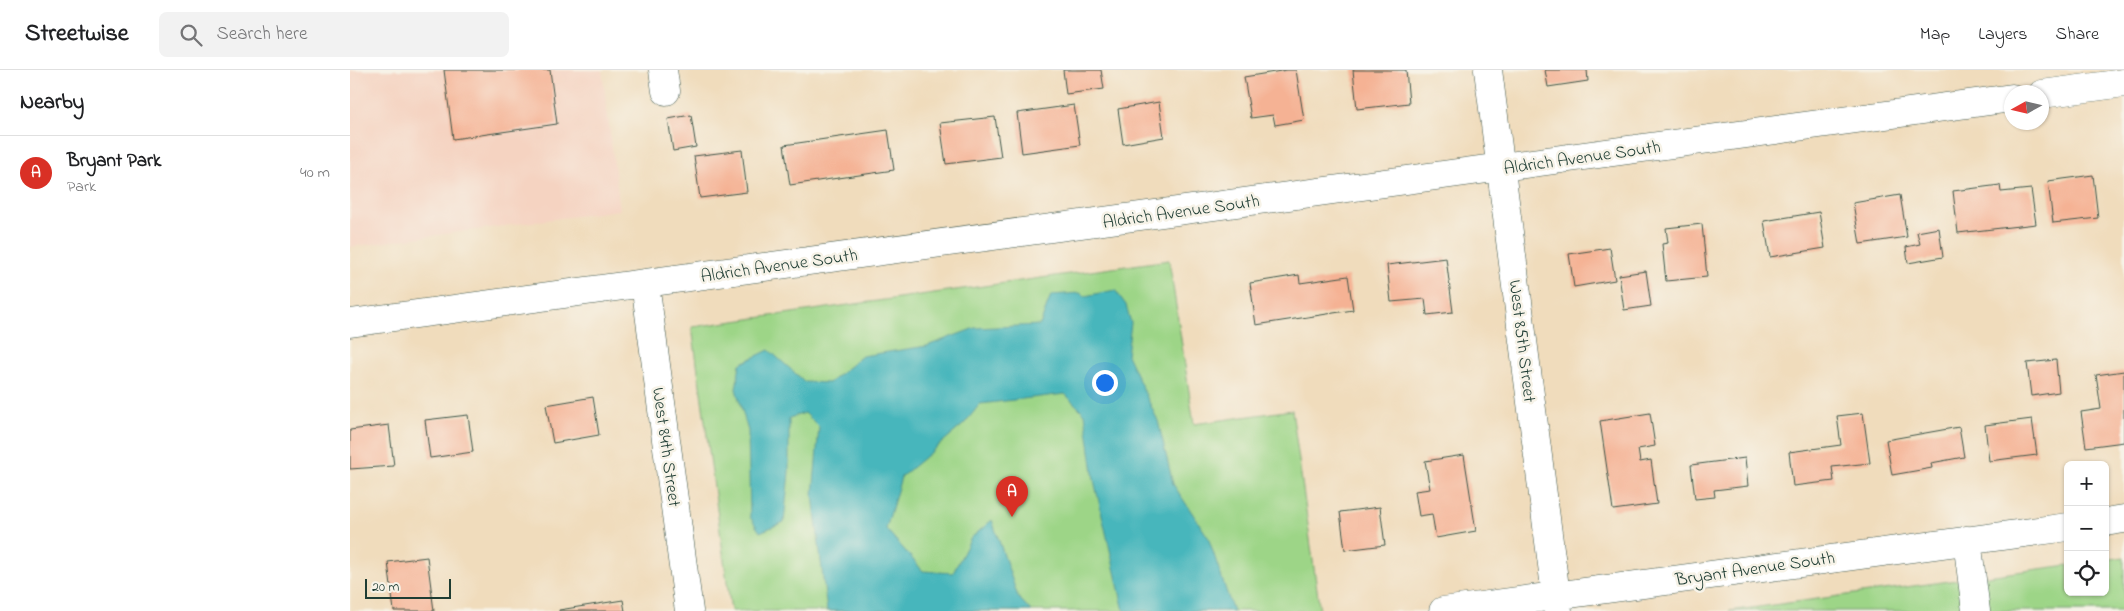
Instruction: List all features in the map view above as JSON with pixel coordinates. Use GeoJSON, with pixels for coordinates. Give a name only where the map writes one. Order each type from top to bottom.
{"type":"FeatureCollection","features":[{"type":"Feature","properties":{"kind":"street","name":"West 85th Street"},"geometry":{"type":"LineString","coordinates":[[1488,70],[1557,603]]}},
{"type":"Feature","properties":{"kind":"street"},"geometry":{"type":"LineString","coordinates":[[2049,93],[2124,83]]}},
{"type":"Feature","properties":{"kind":"street","name":"Aldrich Avenue South"},"geometry":{"type":"LineString","coordinates":[[350,323],[2004,99]]}},
{"type":"Feature","properties":{"kind":"street","name":"West 84th Street"},"geometry":{"type":"LineString","coordinates":[[646,282],[689,611]]}},
{"type":"Feature","properties":{"kind":"street"},"geometry":{"type":"LineString","coordinates":[[2109,521],[2124,519]]}},
{"type":"Feature","properties":{"kind":"street","name":"Bryant Avenue South"},"geometry":{"type":"LineString","coordinates":[[1443,611],[1557,603],[1967,540],[2064,528]]}},
{"type":"Feature","properties":{"kind":"street"},"geometry":{"type":"LineString","coordinates":[[1967,540],[1976,611]]}},
{"type":"Feature","properties":{"kind":"shaded area"},"geometry":{"type":"Polygon","coordinates":[[[350,70],[602,70],[620,210],[350,247],[350,70]]]}},
{"type":"Feature","properties":{"kind":"green space"},"geometry":{"type":"Polygon","coordinates":[[[1169,260],[1194,424],[1292,410],[1320,611],[731,611],[692,327],[1169,260]]]}},
{"type":"Feature","properties":{"kind":"green space"},"geometry":{"type":"Polygon","coordinates":[[[2124,557],[2124,611],[1729,611],[2064,566],[2064,596],[2109,596],[2109,559],[2124,557]]]}},
{"type":"Feature","properties":{"kind":"water"},"geometry":{"type":"Polygon","coordinates":[[[1115,290],[1126,305],[1131,323],[1127,355],[1158,421],[1173,484],[1208,537],[1233,611],[1124,611],[1094,480],[1085,414],[1065,394],[980,404],[964,424],[901,477],[886,529],[923,571],[953,573],[971,538],[992,520],[1018,597],[1031,611],[827,611],[813,495],[819,427],[805,413],[789,418],[789,472],[784,522],[760,532],[750,517],[748,431],[736,389],[740,364],[769,350],[805,382],[829,383],[862,356],[927,346],[975,328],[1040,325],[1051,295],[1080,293],[1085,296],[1115,290]]]}},
{"type":"Feature","properties":{"kind":"building"},"geometry":{"type":"Polygon","coordinates":[[[444,70],[550,70],[557,124],[453,139],[444,70]]]}},
{"type":"Feature","properties":{"kind":"building"},"geometry":{"type":"Polygon","coordinates":[[[1063,70],[1101,70],[1104,89],[1066,94],[1063,70]]]}},
{"type":"Feature","properties":{"kind":"building"},"geometry":{"type":"Polygon","coordinates":[[[1296,70],[1304,120],[1275,125],[1273,115],[1251,118],[1244,77],[1296,70]]]}},
{"type":"Feature","properties":{"kind":"building"},"geometry":{"type":"Polygon","coordinates":[[[1353,70],[1406,70],[1409,103],[1357,109],[1353,70]]]}},
{"type":"Feature","properties":{"kind":"building"},"geometry":{"type":"Polygon","coordinates":[[[1545,70],[1587,70],[1588,81],[1548,87],[1545,70]]]}},
{"type":"Feature","properties":{"kind":"building"},"geometry":{"type":"Polygon","coordinates":[[[1159,102],[1164,137],[1123,144],[1118,109],[1159,102]]]}},
{"type":"Feature","properties":{"kind":"building"},"geometry":{"type":"Polygon","coordinates":[[[1074,105],[1080,145],[1022,153],[1017,113],[1074,105]]]}},
{"type":"Feature","properties":{"kind":"building"},"geometry":{"type":"Polygon","coordinates":[[[691,115],[696,147],[673,151],[668,119],[691,115]]]}},
{"type":"Feature","properties":{"kind":"building"},"geometry":{"type":"Polygon","coordinates":[[[995,117],[1001,157],[946,164],[940,123],[995,117]]]}},
{"type":"Feature","properties":{"kind":"building"},"geometry":{"type":"Polygon","coordinates":[[[888,130],[894,170],[790,185],[784,145],[888,130]]]}},
{"type":"Feature","properties":{"kind":"building"},"geometry":{"type":"Polygon","coordinates":[[[742,150],[747,192],[700,198],[694,156],[742,150]]]}},
{"type":"Feature","properties":{"kind":"building"},"geometry":{"type":"Polygon","coordinates":[[[2093,175],[2098,218],[2053,223],[2048,181],[2093,175]]]}},
{"type":"Feature","properties":{"kind":"building"},"geometry":{"type":"Polygon","coordinates":[[[2000,185],[2001,192],[2031,189],[2036,224],[1958,233],[1953,191],[2000,185]]]}},
{"type":"Feature","properties":{"kind":"building"},"geometry":{"type":"Polygon","coordinates":[[[1900,195],[1907,237],[1860,244],[1853,203],[1900,195]]]}},
{"type":"Feature","properties":{"kind":"building"},"geometry":{"type":"Polygon","coordinates":[[[1819,212],[1825,248],[1770,257],[1764,221],[1819,212]]]}},
{"type":"Feature","properties":{"kind":"building"},"geometry":{"type":"Polygon","coordinates":[[[1702,224],[1707,277],[1666,281],[1662,244],[1668,243],[1666,228],[1702,224]]]}},
{"type":"Feature","properties":{"kind":"building"},"geometry":{"type":"Polygon","coordinates":[[[1939,228],[1943,257],[1908,263],[1906,247],[1920,244],[1917,232],[1939,228]]]}},
{"type":"Feature","properties":{"kind":"building"},"geometry":{"type":"Polygon","coordinates":[[[1610,248],[1615,280],[1574,287],[1569,254],[1610,248]]]}},
{"type":"Feature","properties":{"kind":"building"},"geometry":{"type":"Polygon","coordinates":[[[1446,258],[1453,312],[1427,315],[1425,299],[1391,302],[1387,265],[1446,258]]]}},
{"type":"Feature","properties":{"kind":"building"},"geometry":{"type":"Polygon","coordinates":[[[1646,271],[1651,306],[1624,310],[1619,275],[1646,271]]]}},
{"type":"Feature","properties":{"kind":"building"},"geometry":{"type":"Polygon","coordinates":[[[1299,275],[1300,283],[1348,276],[1353,310],[1256,325],[1250,283],[1299,275]]]}},
{"type":"Feature","properties":{"kind":"building"},"geometry":{"type":"Polygon","coordinates":[[[2056,360],[2059,392],[2031,396],[2027,363],[2056,360]]]}},
{"type":"Feature","properties":{"kind":"building"},"geometry":{"type":"Polygon","coordinates":[[[2124,371],[2124,442],[2086,447],[2081,412],[2101,409],[2096,375],[2124,371]]]}},
{"type":"Feature","properties":{"kind":"building"},"geometry":{"type":"Polygon","coordinates":[[[593,397],[599,435],[553,443],[546,405],[593,397]]]}},
{"type":"Feature","properties":{"kind":"building"},"geometry":{"type":"Polygon","coordinates":[[[1650,413],[1655,446],[1638,449],[1640,462],[1651,460],[1657,504],[1613,510],[1600,421],[1650,413]]]}},
{"type":"Feature","properties":{"kind":"building"},"geometry":{"type":"Polygon","coordinates":[[[1863,413],[1870,463],[1832,467],[1834,481],[1793,486],[1789,452],[1841,445],[1837,416],[1863,413]]]}},
{"type":"Feature","properties":{"kind":"building"},"geometry":{"type":"Polygon","coordinates":[[[468,415],[473,452],[430,458],[425,420],[468,415]]]}},
{"type":"Feature","properties":{"kind":"building"},"geometry":{"type":"Polygon","coordinates":[[[2032,419],[2037,455],[1989,461],[1985,425],[2032,419]]]}},
{"type":"Feature","properties":{"kind":"building"},"geometry":{"type":"Polygon","coordinates":[[[389,425],[394,466],[350,469],[350,430],[389,425]]]}},
{"type":"Feature","properties":{"kind":"building"},"geometry":{"type":"Polygon","coordinates":[[[1959,427],[1964,457],[1931,463],[1932,468],[1892,475],[1886,440],[1959,427]]]}},
{"type":"Feature","properties":{"kind":"building"},"geometry":{"type":"Polygon","coordinates":[[[1464,455],[1476,531],[1436,538],[1432,514],[1419,516],[1415,491],[1430,489],[1425,461],[1464,455]]]}},
{"type":"Feature","properties":{"kind":"building"},"geometry":{"type":"Polygon","coordinates":[[[1745,458],[1748,486],[1714,490],[1715,497],[1695,499],[1691,465],[1745,458]]]}},
{"type":"Feature","properties":{"kind":"building"},"geometry":{"type":"Polygon","coordinates":[[[1380,507],[1385,545],[1345,550],[1340,512],[1380,507]]]}},
{"type":"Feature","properties":{"kind":"building"},"geometry":{"type":"Polygon","coordinates":[[[427,557],[434,611],[394,611],[388,562],[427,557]]]}},
{"type":"Feature","properties":{"kind":"building"},"geometry":{"type":"Polygon","coordinates":[[[623,600],[625,611],[559,611],[559,610],[623,600]]]}},
{"type":"Feature","properties":{"kind":"place","name":"Bryant Park"},"geometry":{"type":"Point","coordinates":[1012,517]}}]}
